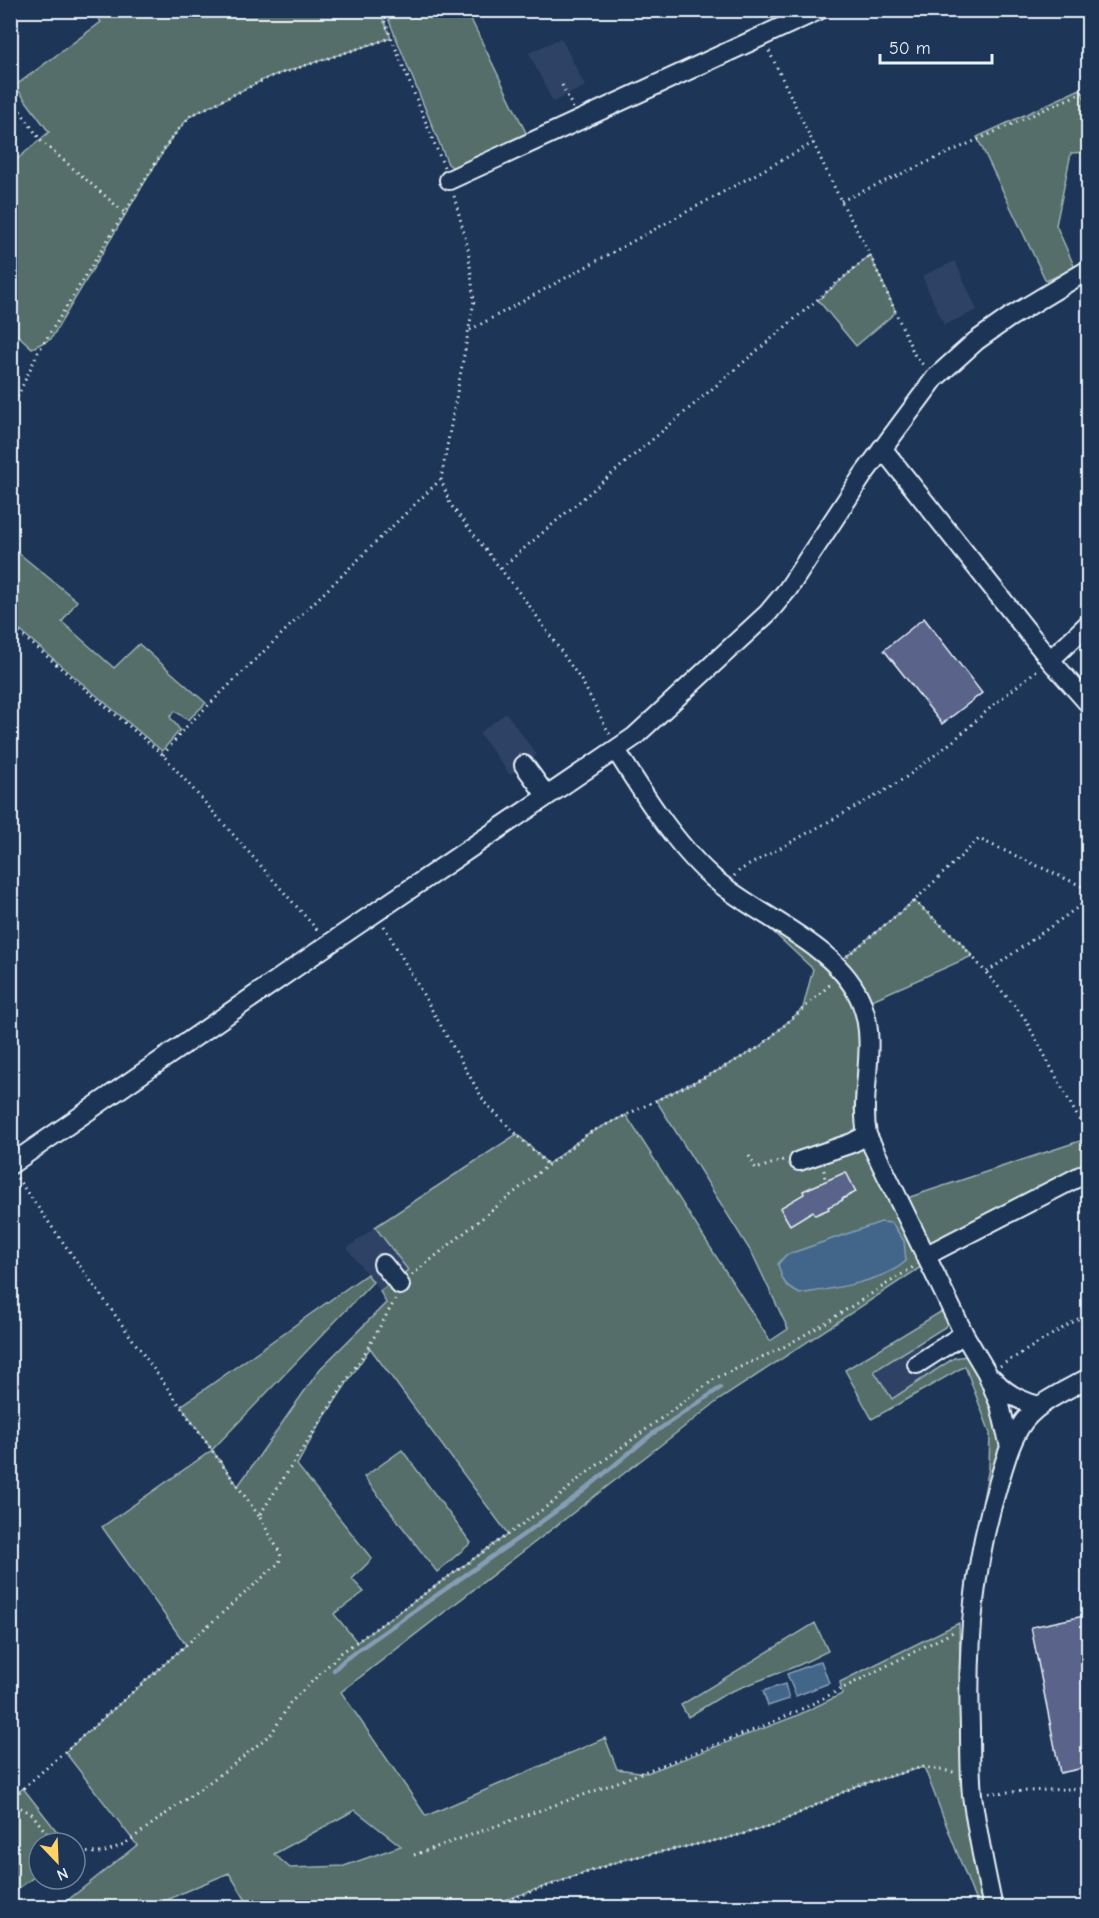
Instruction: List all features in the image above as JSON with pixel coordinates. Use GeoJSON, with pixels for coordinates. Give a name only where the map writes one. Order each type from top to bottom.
{"type":"FeatureCollection","features":[{"type":"Feature","properties":{"kind":"street"},"geometry":{"type":"LineString","coordinates":[[449,180],[819,10]]}},
{"type":"Feature","properties":{"kind":"street"},"geometry":{"type":"LineString","coordinates":[[12,1170],[329,944],[546,795],[616,750],[657,717],[768,613],[788,590],[863,475],[934,378],[976,341],[1010,317],[1089,270]]}},
{"type":"Feature","properties":{"kind":"street"},"geometry":{"type":"LineString","coordinates":[[882,448],[1050,660],[1089,703]]}},
{"type":"Feature","properties":{"kind":"street"},"geometry":{"type":"LineString","coordinates":[[1050,660],[1089,624]]}},
{"type":"Feature","properties":{"kind":"street"},"geometry":{"type":"LineString","coordinates":[[616,750],[639,787],[694,859],[723,885],[840,969],[862,1004],[868,1026],[864,1119],[867,1135],[964,1334],[987,1373],[1000,1405],[1010,1447]]}},
{"type":"Feature","properties":{"kind":"street"},"geometry":{"type":"LineString","coordinates":[[524,765],[546,795]]}},
{"type":"Feature","properties":{"kind":"street"},"geometry":{"type":"LineString","coordinates":[[799,1161],[852,1143],[867,1135]]}},
{"type":"Feature","properties":{"kind":"street"},"geometry":{"type":"LineString","coordinates":[[926,1257],[1089,1173]]}},
{"type":"Feature","properties":{"kind":"street"},"geometry":{"type":"LineString","coordinates":[[383,1264],[400,1285]]}},
{"type":"Feature","properties":{"kind":"street"},"geometry":{"type":"LineString","coordinates":[[917,1364],[964,1334]]}},
{"type":"Feature","properties":{"kind":"street"},"geometry":{"type":"LineString","coordinates":[[987,1373],[1011,1395],[1029,1404],[1040,1406]]}},
{"type":"Feature","properties":{"kind":"street"},"geometry":{"type":"LineString","coordinates":[[993,1908],[972,1794],[971,1773],[969,1690],[971,1622],[978,1567],[986,1526],[1010,1447],[1025,1420],[1040,1406],[1089,1378]]}},
{"type":"Feature","properties":{"kind":"path"},"geometry":{"type":"LineString","coordinates":[[380,10],[449,180],[468,248],[474,301],[441,479],[450,504],[531,608],[583,682],[604,720],[616,750]]}},
{"type":"Feature","properties":{"kind":"path"},"geometry":{"type":"LineString","coordinates":[[762,35],[841,201],[870,255],[915,356],[934,378]]}},
{"type":"Feature","properties":{"kind":"path"},"geometry":{"type":"LineString","coordinates":[[10,413],[37,354],[170,140],[190,116],[270,77],[391,38]]}},
{"type":"Feature","properties":{"kind":"path"},"geometry":{"type":"LineString","coordinates":[[562,85],[579,120]]}},
{"type":"Feature","properties":{"kind":"path"},"geometry":{"type":"LineString","coordinates":[[841,201],[1089,90]]}},
{"type":"Feature","properties":{"kind":"path"},"geometry":{"type":"LineString","coordinates":[[10,96],[41,141],[125,213]]}},
{"type":"Feature","properties":{"kind":"path"},"geometry":{"type":"LineString","coordinates":[[468,330],[813,143]]}},
{"type":"Feature","properties":{"kind":"path"},"geometry":{"type":"LineString","coordinates":[[501,568],[870,255]]}},
{"type":"Feature","properties":{"kind":"path"},"geometry":{"type":"LineString","coordinates":[[163,755],[186,727],[441,479]]}},
{"type":"Feature","properties":{"kind":"path"},"geometry":{"type":"LineString","coordinates":[[10,625],[163,755],[329,944]]}},
{"type":"Feature","properties":{"kind":"path"},"geometry":{"type":"LineString","coordinates":[[723,885],[740,870],[908,776],[1050,660]]}},
{"type":"Feature","properties":{"kind":"path"},"geometry":{"type":"LineString","coordinates":[[259,1516],[366,1351],[394,1302],[400,1285],[589,1134],[715,1072],[760,1047],[979,839],[1089,889]]}},
{"type":"Feature","properties":{"kind":"path"},"geometry":{"type":"LineString","coordinates":[[987,972],[1089,900]]}},
{"type":"Feature","properties":{"kind":"path"},"geometry":{"type":"LineString","coordinates":[[914,901],[954,936],[1024,1017],[1089,1136]]}},
{"type":"Feature","properties":{"kind":"path"},"geometry":{"type":"LineString","coordinates":[[376,913],[485,1103],[548,1165]]}},
{"type":"Feature","properties":{"kind":"path"},"geometry":{"type":"LineString","coordinates":[[749,1156],[756,1169],[785,1159],[799,1161]]}},
{"type":"Feature","properties":{"kind":"path"},"geometry":{"type":"LineString","coordinates":[[12,1170],[259,1516],[281,1557],[279,1563],[10,1801],[32,1814],[45,1831]]}},
{"type":"Feature","properties":{"kind":"path"},"geometry":{"type":"LineString","coordinates":[[87,1852],[103,1853],[126,1843],[237,1762],[272,1733],[290,1703],[341,1653],[553,1502],[580,1479],[716,1378],[782,1348],[830,1320],[926,1257]]}},
{"type":"Feature","properties":{"kind":"path"},"geometry":{"type":"LineString","coordinates":[[987,1373],[1089,1313]]}},
{"type":"Feature","properties":{"kind":"path"},"geometry":{"type":"LineString","coordinates":[[414,1855],[589,1793],[759,1728],[806,1707],[971,1622]]}},
{"type":"Feature","properties":{"kind":"path"},"geometry":{"type":"LineString","coordinates":[[484,1908],[626,1859],[728,1838],[772,1826],[856,1786],[922,1767],[939,1771],[971,1773]]}},
{"type":"Feature","properties":{"kind":"path"},"geometry":{"type":"LineString","coordinates":[[972,1794],[1089,1788]]}},
{"type":"Feature","properties":{"kind":"shaded area"},"geometry":{"type":"Polygon","coordinates":[[[561,38],[585,86],[553,102],[529,53],[561,38]]]}},
{"type":"Feature","properties":{"kind":"shaded area"},"geometry":{"type":"Polygon","coordinates":[[[955,261],[977,310],[944,325],[922,276],[955,261]]]}},
{"type":"Feature","properties":{"kind":"shaded area"},"geometry":{"type":"Polygon","coordinates":[[[506,713],[537,755],[510,775],[479,733],[506,713]]]}},
{"type":"Feature","properties":{"kind":"shaded area"},"geometry":{"type":"Polygon","coordinates":[[[881,1222],[892,1223],[904,1241],[906,1261],[896,1268],[856,1284],[800,1294],[784,1282],[778,1264],[786,1255],[881,1222]]]}},
{"type":"Feature","properties":{"kind":"shaded area"},"geometry":{"type":"Polygon","coordinates":[[[375,1227],[408,1270],[380,1291],[347,1248],[375,1227]]]}},
{"type":"Feature","properties":{"kind":"shaded area"},"geometry":{"type":"Polygon","coordinates":[[[920,1342],[938,1370],[892,1399],[874,1370],[920,1342]]]}},
{"type":"Feature","properties":{"kind":"shaded area"},"geometry":{"type":"Polygon","coordinates":[[[821,1661],[829,1683],[796,1696],[787,1674],[821,1661]]]}},
{"type":"Feature","properties":{"kind":"shaded area"},"geometry":{"type":"Polygon","coordinates":[[[785,1684],[789,1699],[768,1706],[763,1691],[785,1684]]]}},
{"type":"Feature","properties":{"kind":"green space"},"geometry":{"type":"Polygon","coordinates":[[[93,11],[380,11],[391,38],[269,77],[190,116],[170,140],[51,339],[32,348],[11,329],[11,282],[14,281],[15,161],[49,132],[15,86],[101,22],[93,11]]]}},
{"type":"Feature","properties":{"kind":"green space"},"geometry":{"type":"Polygon","coordinates":[[[385,11],[467,11],[529,139],[458,171],[448,164],[385,11]]]}},
{"type":"Feature","properties":{"kind":"green space"},"geometry":{"type":"Polygon","coordinates":[[[1080,89],[1088,105],[1088,152],[1071,153],[1056,225],[1075,268],[1046,281],[977,137],[1080,89]]]}},
{"type":"Feature","properties":{"kind":"green space"},"geometry":{"type":"Polygon","coordinates":[[[870,255],[896,312],[856,346],[818,300],[870,255]]]}},
{"type":"Feature","properties":{"kind":"green space"},"geometry":{"type":"Polygon","coordinates":[[[11,547],[77,601],[62,622],[114,668],[139,644],[206,703],[188,720],[175,711],[170,717],[180,730],[162,751],[11,623],[11,547]]]}},
{"type":"Feature","properties":{"kind":"green space"},"geometry":{"type":"Polygon","coordinates":[[[914,901],[959,941],[972,956],[872,1000],[843,959],[914,901]]]}},
{"type":"Feature","properties":{"kind":"green space"},"geometry":{"type":"Polygon","coordinates":[[[757,917],[833,970],[850,993],[862,1027],[854,1109],[867,1135],[892,1207],[921,1267],[719,1400],[341,1692],[426,1816],[605,1738],[617,1769],[647,1773],[796,1716],[842,1694],[840,1682],[959,1623],[963,1783],[984,1907],[978,1907],[924,1767],[856,1786],[772,1826],[728,1838],[626,1859],[484,1907],[250,1907],[229,1873],[153,1907],[58,1908],[79,1891],[87,1891],[87,1885],[137,1845],[65,1752],[186,1645],[102,1527],[212,1450],[238,1486],[320,1369],[386,1303],[380,1291],[408,1270],[375,1227],[517,1134],[548,1164],[589,1133],[626,1115],[770,1341],[788,1329],[753,1255],[656,1100],[715,1072],[760,1047],[803,1008],[813,969],[757,917]],[[370,1348],[318,1427],[297,1465],[372,1559],[352,1579],[364,1592],[334,1614],[357,1642],[508,1534],[370,1348]],[[355,1810],[274,1854],[290,1868],[344,1866],[401,1846],[355,1810]]]}},
{"type":"Feature","properties":{"kind":"green space"},"geometry":{"type":"Polygon","coordinates":[[[1086,1139],[1088,1170],[928,1251],[904,1199],[1086,1139]]]}},
{"type":"Feature","properties":{"kind":"green space"},"geometry":{"type":"Polygon","coordinates":[[[367,1274],[373,1282],[212,1450],[181,1406],[367,1274]]]}},
{"type":"Feature","properties":{"kind":"green space"},"geometry":{"type":"Polygon","coordinates":[[[942,1311],[948,1321],[945,1327],[874,1371],[892,1399],[954,1358],[966,1356],[971,1359],[990,1402],[997,1425],[1000,1447],[994,1475],[983,1500],[989,1467],[990,1433],[965,1366],[872,1419],[845,1370],[942,1311]]]}},
{"type":"Feature","properties":{"kind":"green space"},"geometry":{"type":"Polygon","coordinates":[[[402,1450],[471,1543],[437,1572],[364,1477],[402,1450]]]}},
{"type":"Feature","properties":{"kind":"green space"},"geometry":{"type":"Polygon","coordinates":[[[815,1623],[828,1651],[727,1693],[688,1717],[681,1705],[815,1623]]]}},
{"type":"Feature","properties":{"kind":"green space"},"geometry":{"type":"Polygon","coordinates":[[[23,1788],[57,1831],[27,1831],[27,1882],[11,1894],[11,1799],[23,1788]]]}},
{"type":"Feature","properties":{"kind":"building"},"geometry":{"type":"Polygon","coordinates":[[[924,618],[982,693],[942,724],[884,650],[924,618]]]}},
{"type":"Feature","properties":{"kind":"building"},"geometry":{"type":"Polygon","coordinates":[[[846,1172],[856,1192],[828,1207],[829,1209],[815,1215],[813,1211],[790,1225],[780,1208],[804,1194],[803,1191],[846,1172]]]}},
{"type":"Feature","properties":{"kind":"building"},"geometry":{"type":"Polygon","coordinates":[[[1089,1615],[1089,1767],[1060,1773],[1031,1627],[1089,1615]]]}},
{"type":"Feature","properties":{"kind":"waterway"},"geometry":{"type":"LineString","coordinates":[[334,1670],[344,1660],[582,1492],[652,1434],[720,1388]]}}]}
